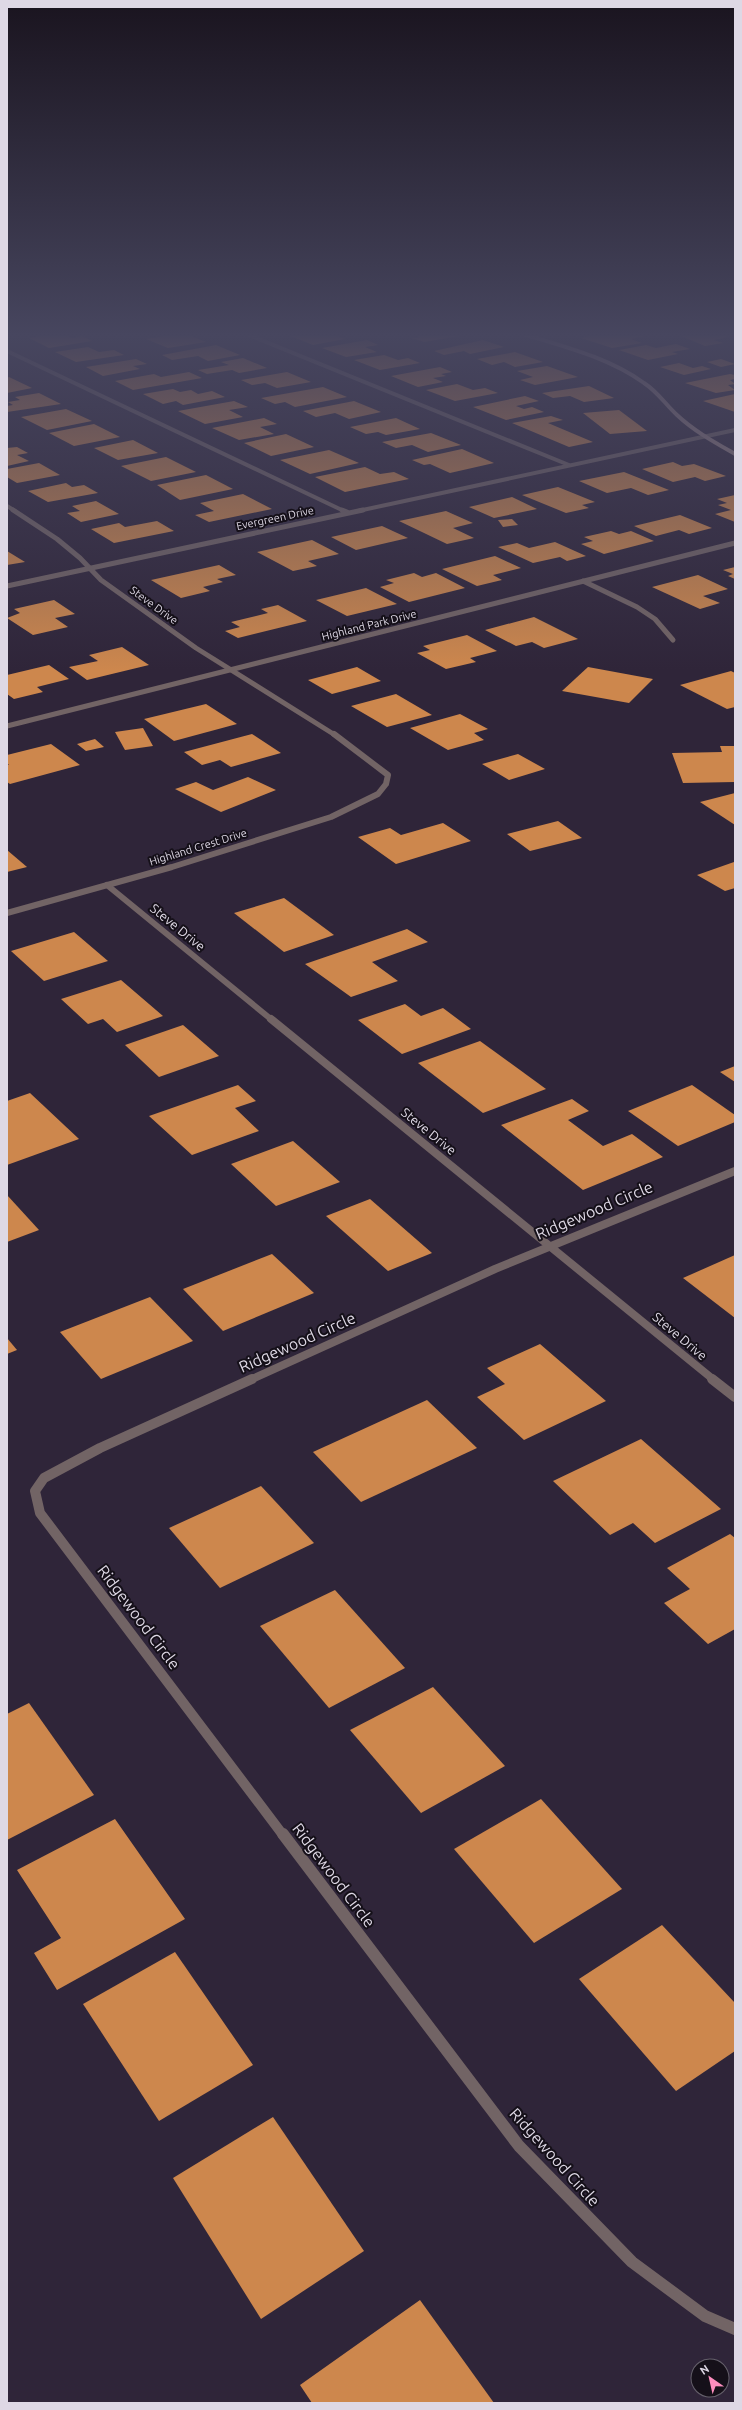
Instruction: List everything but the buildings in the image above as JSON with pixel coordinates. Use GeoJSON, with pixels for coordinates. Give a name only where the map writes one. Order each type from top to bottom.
{"type":"FeatureCollection","features":[{"type":"Feature","properties":{"kind":"street"},"geometry":{"type":"LineString","coordinates":[[206,445],[347,512]]}},
{"type":"Feature","properties":{"kind":"street"},"geometry":{"type":"LineString","coordinates":[[521,445],[569,465]]}},
{"type":"Feature","properties":{"kind":"street","name":"Evergreen Drive"},"geometry":{"type":"LineString","coordinates":[[7,586],[660,445]]}},
{"type":"Feature","properties":{"kind":"street"},"geometry":{"type":"LineString","coordinates":[[720,445],[735,454]]}},
{"type":"Feature","properties":{"kind":"street","name":"Steve Drive"},"geometry":{"type":"LineString","coordinates":[[7,506],[56,537],[107,585],[196,648],[320,725],[380,767],[388,775],[388,784]]}},
{"type":"Feature","properties":{"kind":"street","name":"Highland Park Drive"},"geometry":{"type":"LineString","coordinates":[[7,726],[735,543]]}},
{"type":"Feature","properties":{"kind":"street"},"geometry":{"type":"LineString","coordinates":[[583,581],[637,608],[655,619],[673,640]]}},
{"type":"Feature","properties":{"kind":"street","name":"Highland Crest Drive"},"geometry":{"type":"LineString","coordinates":[[7,913],[243,845],[337,814],[365,802],[380,792],[388,784]]}},
{"type":"Feature","properties":{"kind":"street","name":"Steve Drive"},"geometry":{"type":"LineString","coordinates":[[107,885],[551,1246],[735,1398]]}},
{"type":"Feature","properties":{"kind":"street","name":"Ridgewood Circle"},"geometry":{"type":"LineString","coordinates":[[735,1171],[649,1204],[551,1246],[100,1448],[44,1478],[34,1491],[40,1513],[519,2146],[632,2262],[705,2316],[735,2329]]}}]}
